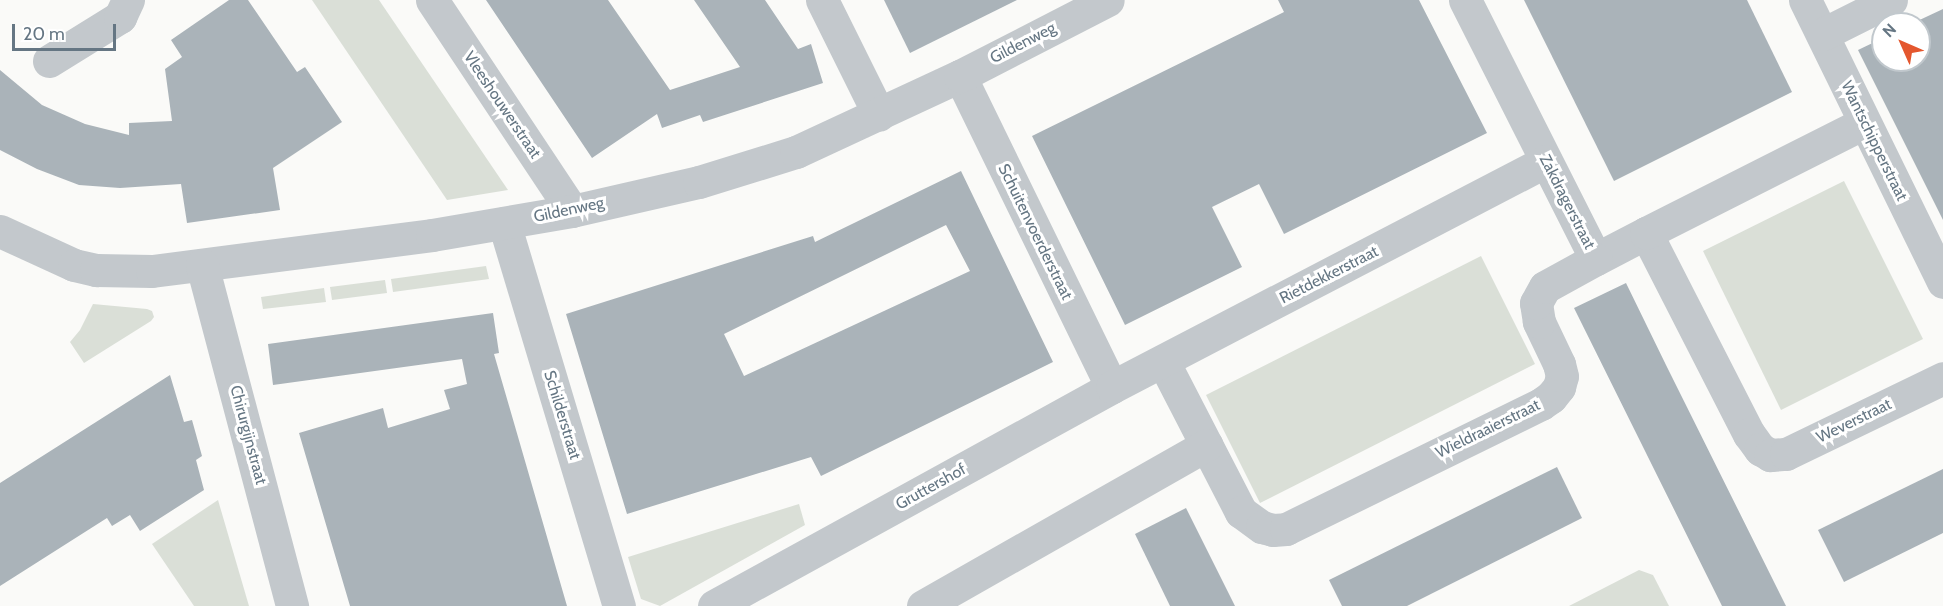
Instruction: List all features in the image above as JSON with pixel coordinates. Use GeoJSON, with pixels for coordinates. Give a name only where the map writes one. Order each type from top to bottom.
{"type":"FeatureCollection","features":[{"type":"Feature","properties":{"kind":"street"},"geometry":{"type":"LineString","coordinates":[[49,62],[120,17],[128,0]]}},
{"type":"Feature","properties":{"kind":"street","name":"Vleeshouwerstraat"},"geometry":{"type":"LineString","coordinates":[[432,0],[573,211]]}},
{"type":"Feature","properties":{"kind":"street"},"geometry":{"type":"LineString","coordinates":[[822,0],[879,115]]}},
{"type":"Feature","properties":{"kind":"street","name":"Gildenweg"},"geometry":{"type":"LineString","coordinates":[[0,231],[51,256],[96,270],[152,271],[504,223],[573,211],[747,169],[796,152],[960,76],[1108,0]]}},
{"type":"Feature","properties":{"kind":"street","name":"Zakdragerstraat"},"geometry":{"type":"LineString","coordinates":[[1465,0],[1596,258],[1864,123]]}},
{"type":"Feature","properties":{"kind":"street","name":"Wantschipperstraat"},"geometry":{"type":"LineString","coordinates":[[1805,0],[1943,282]]}},
{"type":"Feature","properties":{"kind":"street"},"geometry":{"type":"LineString","coordinates":[[1822,34],[1891,0]]}},
{"type":"Feature","properties":{"kind":"street","name":"Schuitenvoerderstraat"},"geometry":{"type":"LineString","coordinates":[[960,76],[1112,387]]}},
{"type":"Feature","properties":{"kind":"street","name":"Rietdekkerstraat"},"geometry":{"type":"LineString","coordinates":[[1112,387],[1546,161]]}},
{"type":"Feature","properties":{"kind":"street","name":"Schilderstraat"},"geometry":{"type":"LineString","coordinates":[[504,223],[619,606]]}},
{"type":"Feature","properties":{"kind":"street","name":"Weverstraat"},"geometry":{"type":"LineString","coordinates":[[1646,233],[1749,434],[1764,452],[1770,455],[1786,454],[1943,378]]}},
{"type":"Feature","properties":{"kind":"street","name":"Wieldraaierstraat"},"geometry":{"type":"LineString","coordinates":[[1206,446],[1241,512],[1262,527],[1273,530],[1286,529],[1541,405],[1551,397],[1559,387],[1562,376],[1559,364],[1539,321],[1536,303],[1545,286],[1596,258]]}},
{"type":"Feature","properties":{"kind":"street","name":"Chirurgijnstraat"},"geometry":{"type":"LineString","coordinates":[[202,265],[292,606]]}},
{"type":"Feature","properties":{"kind":"street"},"geometry":{"type":"LineString","coordinates":[[923,606],[1206,446],[1163,361]]}},
{"type":"Feature","properties":{"kind":"street","name":"Gruttershof"},"geometry":{"type":"LineString","coordinates":[[714,606],[755,596],[1112,387]]}},
{"type":"Feature","properties":{"kind":"shaded area"},"geometry":{"type":"Polygon","coordinates":[[[312,0],[379,0],[508,190],[447,200],[312,0]]]}},
{"type":"Feature","properties":{"kind":"shaded area"},"geometry":{"type":"Polygon","coordinates":[[[1844,181],[1923,339],[1781,410],[1703,251],[1844,181]]]}},
{"type":"Feature","properties":{"kind":"shaded area"},"geometry":{"type":"Polygon","coordinates":[[[1481,256],[1535,364],[1260,503],[1206,395],[1481,256]]]}},
{"type":"Feature","properties":{"kind":"shaded area"},"geometry":{"type":"Polygon","coordinates":[[[486,266],[489,279],[393,292],[391,279],[486,266]]]}},
{"type":"Feature","properties":{"kind":"shaded area"},"geometry":{"type":"Polygon","coordinates":[[[385,280],[387,293],[332,300],[330,287],[385,280]]]}},
{"type":"Feature","properties":{"kind":"shaded area"},"geometry":{"type":"Polygon","coordinates":[[[324,288],[326,302],[263,309],[261,297],[324,288]]]}},
{"type":"Feature","properties":{"kind":"shaded area"},"geometry":{"type":"Polygon","coordinates":[[[93,304],[147,309],[152,311],[154,317],[84,363],[70,342],[80,330],[93,304]]]}},
{"type":"Feature","properties":{"kind":"shaded area"},"geometry":{"type":"Polygon","coordinates":[[[218,500],[249,606],[194,606],[152,544],[218,500]]]}},
{"type":"Feature","properties":{"kind":"shaded area"},"geometry":{"type":"Polygon","coordinates":[[[799,504],[805,525],[660,606],[641,599],[628,557],[799,504]]]}},
{"type":"Feature","properties":{"kind":"shaded area"},"geometry":{"type":"Polygon","coordinates":[[[1639,570],[1653,575],[1669,606],[1569,606],[1639,570]]]}},
{"type":"Feature","properties":{"kind":"building"},"geometry":{"type":"Polygon","coordinates":[[[229,0],[248,0],[297,72],[305,67],[342,122],[273,168],[280,210],[187,223],[181,184],[120,188],[79,185],[37,169],[0,150],[0,70],[42,105],[85,124],[129,135],[129,123],[172,121],[165,69],[182,57],[171,40],[229,0]]]}},
{"type":"Feature","properties":{"kind":"building"},"geometry":{"type":"Polygon","coordinates":[[[486,0],[608,0],[670,90],[740,67],[694,0],[765,0],[798,49],[811,44],[823,83],[703,122],[700,115],[662,128],[657,114],[592,158],[486,0]]]}},
{"type":"Feature","properties":{"kind":"building"},"geometry":{"type":"Polygon","coordinates":[[[884,0],[1017,0],[910,53],[884,0]]]}},
{"type":"Feature","properties":{"kind":"building"},"geometry":{"type":"Polygon","coordinates":[[[1278,0],[1419,0],[1487,133],[1284,234],[1259,184],[1212,207],[1242,267],[1125,325],[1032,136],[1284,12],[1278,0]]]}},
{"type":"Feature","properties":{"kind":"building"},"geometry":{"type":"Polygon","coordinates":[[[1524,0],[1747,0],[1792,92],[1614,181],[1524,0]]]}},
{"type":"Feature","properties":{"kind":"building"},"geometry":{"type":"Polygon","coordinates":[[[1943,9],[1943,220],[1858,50],[1871,44],[1871,72],[1931,72],[1931,15],[1943,9]]]}},
{"type":"Feature","properties":{"kind":"building"},"geometry":{"type":"Polygon","coordinates":[[[961,171],[1053,362],[821,476],[811,457],[627,514],[566,314],[813,236],[815,242],[961,171]],[[946,225],[724,334],[744,376],[970,271],[946,225]]]}},
{"type":"Feature","properties":{"kind":"building"},"geometry":{"type":"Polygon","coordinates":[[[1626,283],[1786,606],[1722,606],[1574,308],[1626,283]]]}},
{"type":"Feature","properties":{"kind":"building"},"geometry":{"type":"Polygon","coordinates":[[[493,313],[499,353],[494,354],[567,606],[350,606],[299,433],[383,408],[388,428],[450,409],[444,390],[467,384],[462,359],[273,385],[268,344],[493,313]]]}},
{"type":"Feature","properties":{"kind":"building"},"geometry":{"type":"Polygon","coordinates":[[[170,375],[184,422],[192,420],[202,456],[196,460],[204,490],[140,531],[130,515],[112,526],[107,518],[0,586],[0,483],[170,375]]]}},
{"type":"Feature","properties":{"kind":"building"},"geometry":{"type":"Polygon","coordinates":[[[1557,467],[1582,518],[1407,606],[1342,606],[1329,580],[1557,467]]]}},
{"type":"Feature","properties":{"kind":"building"},"geometry":{"type":"Polygon","coordinates":[[[1943,469],[1943,533],[1844,582],[1818,530],[1943,469]]]}},
{"type":"Feature","properties":{"kind":"building"},"geometry":{"type":"Polygon","coordinates":[[[1186,508],[1235,606],[1170,606],[1135,534],[1186,508]]]}}]}
